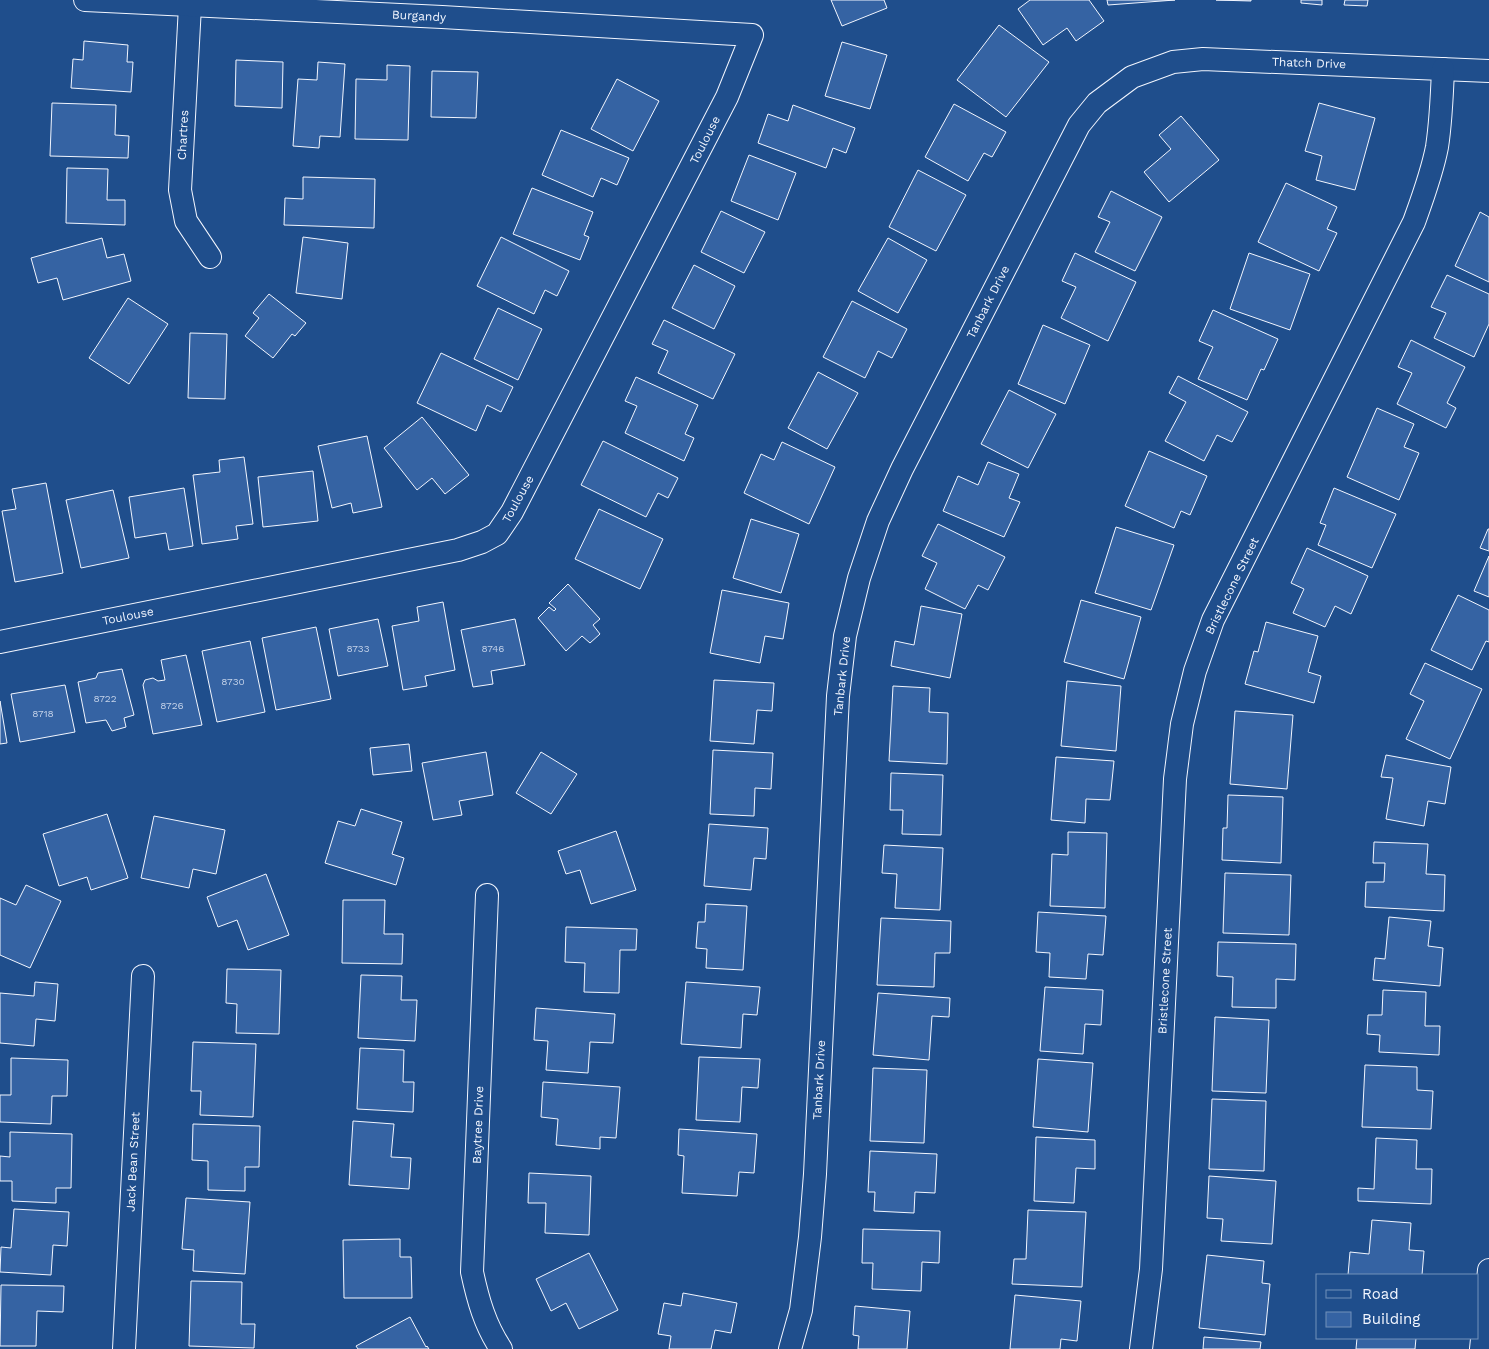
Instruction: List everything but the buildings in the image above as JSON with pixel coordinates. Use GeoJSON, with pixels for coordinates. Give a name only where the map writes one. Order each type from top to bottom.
{"type":"FeatureCollection","features":[{"type":"Feature","properties":{"kind":"street","name":"Burgandy"},"geometry":{"type":"LineString","coordinates":[[85,0],[190,6],[442,8],[752,35]]}},
{"type":"Feature","properties":{"kind":"street","name":"Chartres"},"geometry":{"type":"LineString","coordinates":[[190,6],[180,190],[186,221],[210,257]]}},
{"type":"Feature","properties":{"kind":"street","name":"Toulouse"},"geometry":{"type":"LineString","coordinates":[[0,642],[458,550],[482,542],[497,534],[517,504],[727,97],[752,35]]}},
{"type":"Feature","properties":{"kind":"street","name":"Thatch Drive"},"geometry":{"type":"LineString","coordinates":[[1132,78],[1174,62],[1203,59],[1489,71]]}},
{"type":"Feature","properties":{"kind":"street","name":"Bristlecone Street"},"geometry":{"type":"LineString","coordinates":[[1141,1349],[1151,1268],[1175,778],[1182,724],[1195,671],[1213,620],[1414,222],[1427,185],[1436,148],[1442,109],[1443,69]]}},
{"type":"Feature","properties":{"kind":"street","name":"Tanbark Drive"},"geometry":{"type":"LineString","coordinates":[[790,1349],[800,1310],[810,1237],[815,1174],[838,696],[845,636],[859,578],[878,521],[902,469],[1079,125],[1097,102],[1132,78]]}},
{"type":"Feature","properties":{"kind":"street","name":"Baytree Drive"},"geometry":{"type":"LineString","coordinates":[[487,895],[472,1272],[479,1305],[493,1337],[501,1349]]}},
{"type":"Feature","properties":{"kind":"street","name":"Jack Bean Street"},"geometry":{"type":"LineString","coordinates":[[124,1349],[143,976]]}},
{"type":"Feature","properties":{"kind":"street"},"geometry":{"type":"LineString","coordinates":[[1481,1349],[1489,1270]]}}]}
